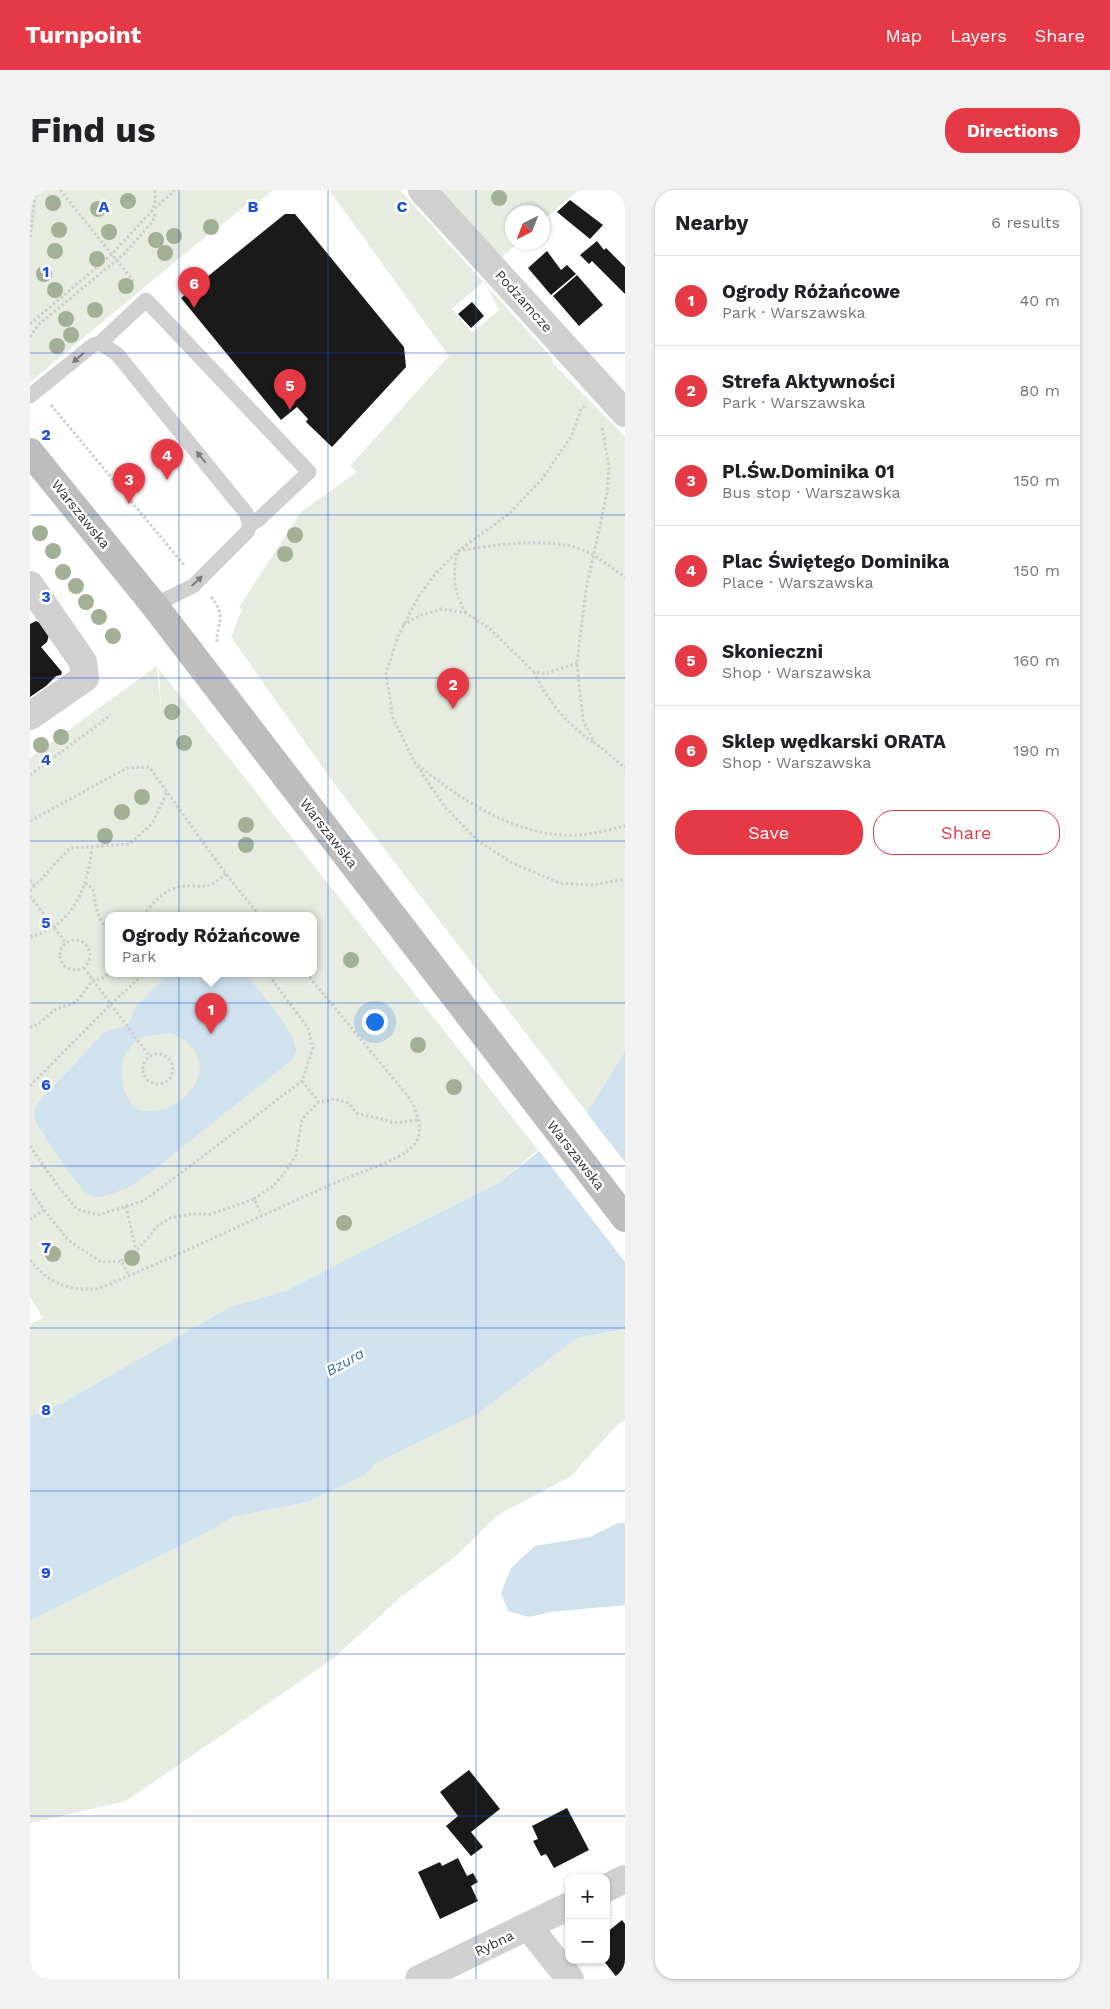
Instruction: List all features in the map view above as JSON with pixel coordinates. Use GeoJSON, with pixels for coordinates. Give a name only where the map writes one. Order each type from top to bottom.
{"type":"FeatureCollection","features":[{"type":"Feature","properties":{"kind":"street","name":"Podzamcze"},"geometry":{"type":"LineString","coordinates":[[422,190],[625,413]]}},
{"type":"Feature","properties":{"kind":"street","name":"Warszawska"},"geometry":{"type":"LineString","coordinates":[[32,458],[154,605],[625,1218]]}},
{"type":"Feature","properties":{"kind":"street"},"geometry":{"type":"LineString","coordinates":[[30,585],[83,662],[85,678],[30,716]]}},
{"type":"Feature","properties":{"kind":"street"},"geometry":{"type":"LineString","coordinates":[[610,1886],[625,1878]]}},
{"type":"Feature","properties":{"kind":"street","name":"Rybna"},"geometry":{"type":"LineString","coordinates":[[419,1979],[565,1908]]}},
{"type":"Feature","properties":{"kind":"street"},"geometry":{"type":"LineString","coordinates":[[528,1926],[570,1979]]}},
{"type":"Feature","properties":{"kind":"lane"},"geometry":{"type":"LineString","coordinates":[[30,396],[93,345],[100,343],[146,300],[308,472],[258,520],[250,524]]}},
{"type":"Feature","properties":{"kind":"lane"},"geometry":{"type":"LineString","coordinates":[[100,343],[116,354],[246,513],[250,524],[247,532],[193,586],[154,605]]}},
{"type":"Feature","properties":{"kind":"path"},"geometry":{"type":"LineString","coordinates":[[30,237],[36,190]]}},
{"type":"Feature","properties":{"kind":"path"},"geometry":{"type":"LineString","coordinates":[[60,190],[111,255]]}},
{"type":"Feature","properties":{"kind":"path"},"geometry":{"type":"LineString","coordinates":[[30,337],[39,324],[124,254],[145,232],[155,216],[152,210],[155,202],[155,190]]}},
{"type":"Feature","properties":{"kind":"path"},"geometry":{"type":"LineString","coordinates":[[30,324],[111,255],[152,210],[175,190]]}},
{"type":"Feature","properties":{"kind":"path"},"geometry":{"type":"LineString","coordinates":[[593,378],[588,403],[581,409],[572,435],[542,479],[509,514],[458,551],[435,574],[420,596],[398,636],[386,674],[393,718],[415,763],[445,806],[477,840],[512,862],[560,883],[592,885],[625,879]]}},
{"type":"Feature","properties":{"kind":"path"},"geometry":{"type":"LineString","coordinates":[[50,404],[185,567]]}},
{"type":"Feature","properties":{"kind":"path"},"geometry":{"type":"LineString","coordinates":[[594,742],[583,720],[577,663],[586,590],[607,493],[609,466],[602,427]]}},
{"type":"Feature","properties":{"kind":"path"},"geometry":{"type":"LineString","coordinates":[[458,551],[482,547],[536,544],[572,546],[593,556],[625,577]]}},
{"type":"Feature","properties":{"kind":"path"},"geometry":{"type":"LineString","coordinates":[[458,551],[453,568],[453,580],[458,601],[466,613],[490,629],[533,671],[541,688],[579,733],[594,742],[625,768]]}},
{"type":"Feature","properties":{"kind":"path"},"geometry":{"type":"LineString","coordinates":[[206,592],[218,604],[222,616],[216,640]]}},
{"type":"Feature","properties":{"kind":"path"},"geometry":{"type":"LineString","coordinates":[[404,625],[421,615],[441,609],[466,613]]}},
{"type":"Feature","properties":{"kind":"path"},"geometry":{"type":"LineString","coordinates":[[533,671],[544,674],[577,663]]}},
{"type":"Feature","properties":{"kind":"path"},"geometry":{"type":"LineString","coordinates":[[30,776],[111,715]]}},
{"type":"Feature","properties":{"kind":"path"},"geometry":{"type":"LineString","coordinates":[[415,763],[470,803],[515,826],[561,835],[605,831],[625,826]]}},
{"type":"Feature","properties":{"kind":"path"},"geometry":{"type":"LineString","coordinates":[[30,821],[127,768],[150,767],[226,874],[257,912]]}},
{"type":"Feature","properties":{"kind":"path"},"geometry":{"type":"LineString","coordinates":[[30,891],[70,848],[129,844],[152,824],[167,792]]}},
{"type":"Feature","properties":{"kind":"path"},"geometry":{"type":"LineString","coordinates":[[30,937],[54,928],[75,906],[89,873],[92,848]]}},
{"type":"Feature","properties":{"kind":"path"},"geometry":{"type":"LineString","coordinates":[[146,912],[164,894],[174,888],[184,885],[206,886],[214,883],[226,874]]}},
{"type":"Feature","properties":{"kind":"path"},"geometry":{"type":"LineString","coordinates":[[30,880],[35,886]]}},
{"type":"Feature","properties":{"kind":"path"},"geometry":{"type":"LineString","coordinates":[[85,883],[92,888],[96,907],[105,927]]}},
{"type":"Feature","properties":{"kind":"path"},"geometry":{"type":"LineString","coordinates":[[30,896],[66,943]]}},
{"type":"Feature","properties":{"kind":"path"},"geometry":{"type":"LineString","coordinates":[[72,940],[79,940],[85,944],[90,956],[84,968],[71,970],[65,966],[60,955],[66,943],[72,940]]}},
{"type":"Feature","properties":{"kind":"path"},"geometry":{"type":"LineString","coordinates":[[84,968],[150,1057]]}},
{"type":"Feature","properties":{"kind":"path"},"geometry":{"type":"LineString","coordinates":[[30,1028],[55,1010],[76,1002],[93,980],[105,976]]}},
{"type":"Feature","properties":{"kind":"path"},"geometry":{"type":"LineString","coordinates":[[30,1086],[110,1004],[140,977]]}},
{"type":"Feature","properties":{"kind":"path"},"geometry":{"type":"LineString","coordinates":[[30,1146],[57,1185],[77,1209],[98,1215],[143,1201],[302,1081],[313,1048],[308,1028],[270,977]]}},
{"type":"Feature","properties":{"kind":"path"},"geometry":{"type":"LineString","coordinates":[[30,1260],[40,1272],[57,1284],[75,1290],[97,1289],[397,1157],[414,1146],[420,1132],[419,1120],[411,1100],[309,977]]}},
{"type":"Feature","properties":{"kind":"path"},"geometry":{"type":"LineString","coordinates":[[162,1054],[171,1062],[172,1074],[166,1081],[157,1084],[148,1079],[144,1065],[150,1057],[162,1054]]}},
{"type":"Feature","properties":{"kind":"path"},"geometry":{"type":"LineString","coordinates":[[302,1081],[319,1102]]}},
{"type":"Feature","properties":{"kind":"path"},"geometry":{"type":"LineString","coordinates":[[30,1189],[68,1240],[101,1262],[121,1261],[136,1251],[156,1228],[170,1218],[191,1214],[211,1214],[254,1199],[273,1186],[286,1171],[296,1155],[302,1119],[319,1102],[336,1099],[348,1103],[358,1114],[394,1123],[419,1120]]}},
{"type":"Feature","properties":{"kind":"path"},"geometry":{"type":"LineString","coordinates":[[254,1199],[262,1215]]}},
{"type":"Feature","properties":{"kind":"path"},"geometry":{"type":"LineString","coordinates":[[126,1206],[136,1251]]}},
{"type":"Feature","properties":{"kind":"path"},"geometry":{"type":"LineString","coordinates":[[30,1219],[44,1210]]}},
{"type":"Feature","properties":{"kind":"path"},"geometry":{"type":"LineString","coordinates":[[121,1261],[130,1276]]}},
{"type":"Feature","properties":{"kind":"shaded area"},"geometry":{"type":"Polygon","coordinates":[[[30,190],[273,190],[258,203],[253,200],[193,247],[30,382],[30,190]]]}},
{"type":"Feature","properties":{"kind":"shaded area"},"geometry":{"type":"Polygon","coordinates":[[[329,190],[400,190],[483,282],[452,309],[472,333],[499,310],[486,285],[551,357],[553,363],[625,437],[625,1051],[587,1113],[333,782],[231,637],[242,610],[239,607],[301,512],[357,472],[350,466],[449,356],[329,190]]]}},
{"type":"Feature","properties":{"kind":"shaded area"},"geometry":{"type":"Polygon","coordinates":[[[436,190],[579,190],[550,214],[550,205],[505,205],[505,250],[510,250],[501,258],[436,190]]]}},
{"type":"Feature","properties":{"kind":"shaded area"},"geometry":{"type":"Polygon","coordinates":[[[157,666],[161,712],[159,669],[538,1150],[500,1182],[285,1291],[230,1307],[64,1402],[30,1416],[30,1324],[43,1318],[30,1297],[30,758],[157,666]]]}},
{"type":"Feature","properties":{"kind":"shaded area"},"geometry":{"type":"Polygon","coordinates":[[[625,1329],[625,1420],[617,1425],[571,1476],[498,1515],[455,1557],[402,1596],[334,1658],[126,1801],[30,1823],[30,1621],[210,1531],[233,1517],[307,1502],[365,1475],[376,1463],[479,1413],[577,1338],[625,1329]]]}},
{"type":"Feature","properties":{"kind":"water"},"geometry":{"type":"Polygon","coordinates":[[[165,977],[248,977],[284,1023],[291,1034],[296,1052],[292,1060],[141,1180],[111,1194],[94,1197],[88,1194],[73,1177],[37,1124],[34,1116],[36,1105],[101,1036],[109,1030],[124,1027],[129,1023],[137,1005],[165,977]],[[171,1033],[142,1037],[133,1044],[122,1059],[121,1074],[124,1091],[133,1108],[150,1111],[167,1108],[182,1099],[193,1087],[199,1073],[199,1059],[190,1045],[171,1033]]]}},
{"type":"Feature","properties":{"kind":"water","name":"Bzura"},"geometry":{"type":"Polygon","coordinates":[[[625,1051],[625,1329],[577,1338],[479,1413],[376,1463],[365,1475],[307,1502],[233,1517],[210,1531],[30,1621],[30,1416],[64,1402],[230,1307],[285,1291],[500,1182],[587,1113],[625,1051]]]}},
{"type":"Feature","properties":{"kind":"water"},"geometry":{"type":"Polygon","coordinates":[[[618,1523],[625,1523],[625,1605],[551,1612],[529,1617],[508,1611],[501,1593],[511,1568],[535,1546],[590,1537],[618,1523]]]}},
{"type":"Feature","properties":{"kind":"pier"},"geometry":{"type":"Polygon","coordinates":[[[585,1111],[625,1162],[625,1262],[537,1148],[585,1111]]]}},
{"type":"Feature","properties":{"kind":"building"},"geometry":{"type":"Polygon","coordinates":[[[570,200],[603,225],[590,239],[557,212],[570,200]]]}},
{"type":"Feature","properties":{"kind":"building"},"geometry":{"type":"Polygon","coordinates":[[[285,214],[295,214],[404,347],[406,367],[332,447],[306,422],[308,419],[297,407],[281,420],[181,298],[285,214]]]}},
{"type":"Feature","properties":{"kind":"building"},"geometry":{"type":"Polygon","coordinates":[[[597,241],[604,250],[606,248],[625,267],[625,294],[592,261],[589,264],[580,255],[597,241]]]}},
{"type":"Feature","properties":{"kind":"building"},"geometry":{"type":"Polygon","coordinates":[[[547,251],[561,270],[567,265],[576,274],[551,295],[528,268],[547,251]]]}},
{"type":"Feature","properties":{"kind":"building"},"geometry":{"type":"Polygon","coordinates":[[[577,275],[603,305],[579,326],[553,296],[577,275]]]}},
{"type":"Feature","properties":{"kind":"building"},"geometry":{"type":"Polygon","coordinates":[[[472,302],[484,316],[471,328],[458,314],[472,302]]]}},
{"type":"Feature","properties":{"kind":"building"},"geometry":{"type":"Polygon","coordinates":[[[36,621],[40,623],[49,635],[47,642],[41,647],[62,672],[61,675],[56,676],[30,697],[30,624],[36,621]]]}},
{"type":"Feature","properties":{"kind":"building"},"geometry":{"type":"Polygon","coordinates":[[[469,1770],[500,1809],[471,1832],[483,1847],[471,1856],[446,1826],[458,1816],[440,1792],[469,1770]]]}},
{"type":"Feature","properties":{"kind":"building"},"geometry":{"type":"Polygon","coordinates":[[[567,1808],[589,1850],[554,1868],[546,1854],[541,1856],[533,1841],[538,1839],[532,1826],[567,1808]]]}},
{"type":"Feature","properties":{"kind":"building"},"geometry":{"type":"Polygon","coordinates":[[[458,1858],[467,1876],[473,1873],[478,1882],[471,1886],[478,1901],[440,1919],[418,1872],[440,1862],[442,1866],[458,1858]]]}},
{"type":"Feature","properties":{"kind":"building"},"geometry":{"type":"Polygon","coordinates":[[[622,1920],[625,1924],[625,1977],[618,1979],[606,1964],[610,1964],[610,1930],[622,1920]]]}},
{"type":"Feature","properties":{"kind":"place","name":"Sklep wędkarski ORATA"},"geometry":{"type":"Point","coordinates":[194,308]}},
{"type":"Feature","properties":{"kind":"place","name":"Skonieczni"},"geometry":{"type":"Point","coordinates":[290,410]}},
{"type":"Feature","properties":{"kind":"place","name":"Plac Świętego Dominika"},"geometry":{"type":"Point","coordinates":[167,480]}},
{"type":"Feature","properties":{"kind":"place","name":"Pl.Św.Dominika 01"},"geometry":{"type":"Point","coordinates":[129,504]}},
{"type":"Feature","properties":{"kind":"place","name":"Strefa Aktywności"},"geometry":{"type":"Point","coordinates":[453,709]}},
{"type":"Feature","properties":{"kind":"place","name":"Ogrody Różańcowe"},"geometry":{"type":"Point","coordinates":[211,1034]}}]}
